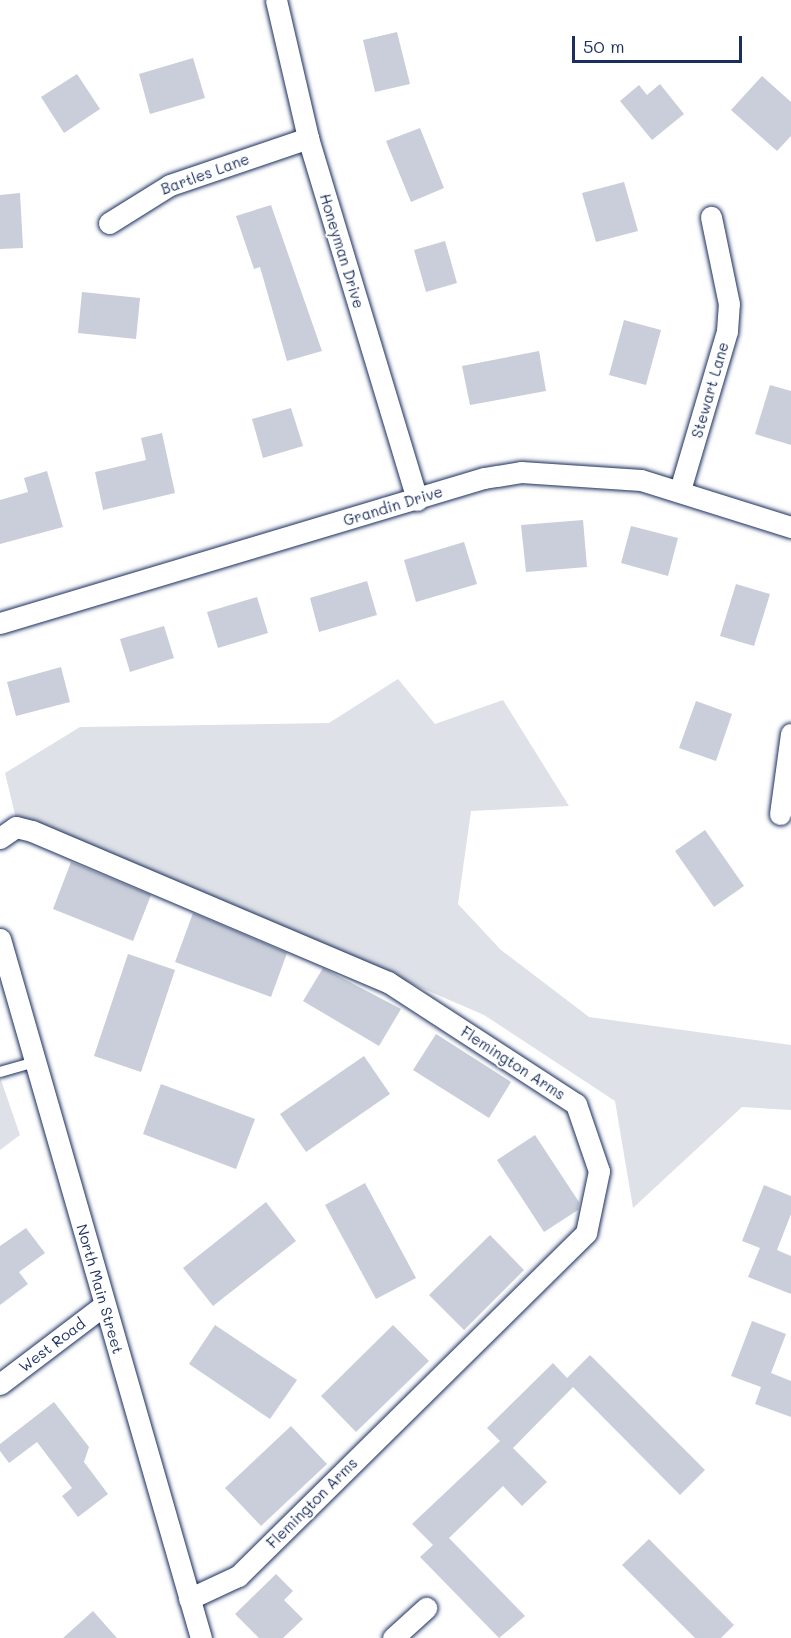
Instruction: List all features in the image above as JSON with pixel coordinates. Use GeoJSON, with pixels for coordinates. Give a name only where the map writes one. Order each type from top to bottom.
{"type":"FeatureCollection","features":[{"type":"Feature","properties":{"kind":"street","name":"Honeyman Drive"},"geometry":{"type":"LineString","coordinates":[[276,0],[308,138],[417,500]]}},
{"type":"Feature","properties":{"kind":"street","name":"Bartles Lane"},"geometry":{"type":"LineString","coordinates":[[109,223],[170,185],[308,138]]}},
{"type":"Feature","properties":{"kind":"street","name":"Stewart Lane"},"geometry":{"type":"LineString","coordinates":[[680,490],[727,331],[729,304],[711,217]]}},
{"type":"Feature","properties":{"kind":"street","name":"Grandin Drive"},"geometry":{"type":"LineString","coordinates":[[0,623],[417,500],[521,472],[601,475],[680,490],[791,527]]}},
{"type":"Feature","properties":{"kind":"street"},"geometry":{"type":"LineString","coordinates":[[780,814],[791,734]]}},
{"type":"Feature","properties":{"kind":"street","name":"Flemington Arms"},"geometry":{"type":"LineString","coordinates":[[0,838],[16,827],[32,831],[388,982],[576,1104],[599,1171],[586,1233],[238,1576],[189,1599]]}},
{"type":"Feature","properties":{"kind":"street","name":"North Main Street"},"geometry":{"type":"LineString","coordinates":[[0,939],[4,969],[34,1062],[201,1638]]}},
{"type":"Feature","properties":{"kind":"street","name":"West Road"},"geometry":{"type":"LineString","coordinates":[[0,1384],[104,1305]]}},
{"type":"Feature","properties":{"kind":"street"},"geometry":{"type":"LineString","coordinates":[[393,1638],[426,1608]]}},
{"type":"Feature","properties":{"kind":"lane"},"geometry":{"type":"LineString","coordinates":[[0,1072],[34,1062]]}},
{"type":"Feature","properties":{"kind":"shaded area"},"geometry":{"type":"Polygon","coordinates":[[[398,679],[435,724],[503,700],[569,806],[471,811],[458,904],[501,950],[589,1017],[791,1045],[791,1110],[742,1107],[633,1208],[615,1101],[484,1015],[35,821],[18,827],[5,773],[80,727],[329,723],[398,679]]]}},
{"type":"Feature","properties":{"kind":"shaded area"},"geometry":{"type":"Polygon","coordinates":[[[0,1077],[20,1135],[0,1150],[0,1077]]]}},
{"type":"Feature","properties":{"kind":"building"},"geometry":{"type":"Polygon","coordinates":[[[397,32],[410,84],[375,92],[363,40],[397,32]]]}},
{"type":"Feature","properties":{"kind":"building"},"geometry":{"type":"Polygon","coordinates":[[[193,58],[205,98],[150,114],[139,74],[193,58]]]}},
{"type":"Feature","properties":{"kind":"building"},"geometry":{"type":"Polygon","coordinates":[[[77,74],[100,109],[64,133],[41,97],[77,74]]]}},
{"type":"Feature","properties":{"kind":"building"},"geometry":{"type":"Polygon","coordinates":[[[762,76],[791,102],[791,136],[777,151],[731,110],[762,76]]]}},
{"type":"Feature","properties":{"kind":"building"},"geometry":{"type":"Polygon","coordinates":[[[660,84],[684,114],[652,140],[620,101],[639,85],[647,95],[660,84]]]}},
{"type":"Feature","properties":{"kind":"building"},"geometry":{"type":"Polygon","coordinates":[[[420,128],[444,188],[411,202],[386,141],[420,128]]]}},
{"type":"Feature","properties":{"kind":"building"},"geometry":{"type":"Polygon","coordinates":[[[624,182],[638,231],[596,242],[582,193],[624,182]]]}},
{"type":"Feature","properties":{"kind":"building"},"geometry":{"type":"Polygon","coordinates":[[[20,193],[23,248],[0,249],[0,195],[20,193]]]}},
{"type":"Feature","properties":{"kind":"building"},"geometry":{"type":"Polygon","coordinates":[[[271,205],[322,351],[287,361],[260,267],[254,269],[236,216],[271,205]]]}},
{"type":"Feature","properties":{"kind":"building"},"geometry":{"type":"Polygon","coordinates":[[[445,241],[457,283],[426,292],[414,250],[445,241]]]}},
{"type":"Feature","properties":{"kind":"building"},"geometry":{"type":"Polygon","coordinates":[[[82,292],[140,298],[136,339],[78,333],[82,292]]]}},
{"type":"Feature","properties":{"kind":"building"},"geometry":{"type":"Polygon","coordinates":[[[624,320],[661,330],[646,385],[609,375],[624,320]]]}},
{"type":"Feature","properties":{"kind":"building"},"geometry":{"type":"Polygon","coordinates":[[[539,351],[546,391],[470,405],[462,366],[539,351]]]}},
{"type":"Feature","properties":{"kind":"building"},"geometry":{"type":"Polygon","coordinates":[[[770,385],[791,391],[791,445],[755,434],[770,385]]]}},
{"type":"Feature","properties":{"kind":"building"},"geometry":{"type":"Polygon","coordinates":[[[291,408],[303,446],[263,458],[252,419],[291,408]]]}},
{"type":"Feature","properties":{"kind":"building"},"geometry":{"type":"Polygon","coordinates":[[[162,433],[175,493],[103,510],[95,472],[146,460],[141,438],[162,433]]]}},
{"type":"Feature","properties":{"kind":"building"},"geometry":{"type":"Polygon","coordinates":[[[47,471],[63,527],[0,544],[0,500],[28,492],[24,478],[47,471]]]}},
{"type":"Feature","properties":{"kind":"building"},"geometry":{"type":"Polygon","coordinates":[[[583,520],[587,567],[526,572],[521,525],[583,520]]]}},
{"type":"Feature","properties":{"kind":"building"},"geometry":{"type":"Polygon","coordinates":[[[631,526],[678,538],[668,576],[621,563],[631,526]]]}},
{"type":"Feature","properties":{"kind":"building"},"geometry":{"type":"Polygon","coordinates":[[[464,542],[477,584],[416,602],[404,560],[464,542]]]}},
{"type":"Feature","properties":{"kind":"building"},"geometry":{"type":"Polygon","coordinates":[[[367,581],[377,615],[319,632],[310,598],[367,581]]]}},
{"type":"Feature","properties":{"kind":"building"},"geometry":{"type":"Polygon","coordinates":[[[736,584],[770,594],[754,646],[720,636],[736,584]]]}},
{"type":"Feature","properties":{"kind":"building"},"geometry":{"type":"Polygon","coordinates":[[[257,597],[268,633],[218,648],[207,612],[257,597]]]}},
{"type":"Feature","properties":{"kind":"building"},"geometry":{"type":"Polygon","coordinates":[[[164,626],[174,658],[130,672],[120,639],[164,626]]]}},
{"type":"Feature","properties":{"kind":"building"},"geometry":{"type":"Polygon","coordinates":[[[61,667],[70,702],[16,716],[7,682],[61,667]]]}},
{"type":"Feature","properties":{"kind":"building"},"geometry":{"type":"Polygon","coordinates":[[[696,701],[732,714],[716,761],[679,748],[696,701]]]}},
{"type":"Feature","properties":{"kind":"building"},"geometry":{"type":"Polygon","coordinates":[[[705,830],[744,886],[714,907],[675,851],[705,830]]]}},
{"type":"Feature","properties":{"kind":"building"},"geometry":{"type":"Polygon","coordinates":[[[71,862],[151,895],[133,941],[53,909],[71,862]]]}},
{"type":"Feature","properties":{"kind":"building"},"geometry":{"type":"Polygon","coordinates":[[[193,913],[287,953],[271,997],[175,962],[193,913]]]}},
{"type":"Feature","properties":{"kind":"building"},"geometry":{"type":"Polygon","coordinates":[[[128,954],[175,970],[141,1072],[94,1056],[128,954]]]}},
{"type":"Feature","properties":{"kind":"building"},"geometry":{"type":"Polygon","coordinates":[[[323,968],[401,1009],[379,1046],[303,1001],[323,968]]]}},
{"type":"Feature","properties":{"kind":"building"},"geometry":{"type":"Polygon","coordinates":[[[436,1034],[511,1082],[489,1118],[413,1070],[436,1034]]]}},
{"type":"Feature","properties":{"kind":"building"},"geometry":{"type":"Polygon","coordinates":[[[364,1056],[390,1094],[306,1152],[280,1114],[364,1056]]]}},
{"type":"Feature","properties":{"kind":"building"},"geometry":{"type":"Polygon","coordinates":[[[161,1084],[255,1119],[236,1169],[143,1134],[161,1084]]]}},
{"type":"Feature","properties":{"kind":"building"},"geometry":{"type":"Polygon","coordinates":[[[535,1135],[579,1202],[578,1210],[544,1232],[497,1160],[535,1135]]]}},
{"type":"Feature","properties":{"kind":"building"},"geometry":{"type":"Polygon","coordinates":[[[365,1183],[416,1278],[376,1299],[325,1205],[365,1183]]]}},
{"type":"Feature","properties":{"kind":"building"},"geometry":{"type":"Polygon","coordinates":[[[764,1185],[791,1196],[791,1214],[777,1250],[791,1256],[791,1294],[748,1277],[760,1248],[742,1241],[764,1185]]]}},
{"type":"Feature","properties":{"kind":"building"},"geometry":{"type":"Polygon","coordinates":[[[266,1202],[296,1241],[213,1306],[183,1268],[266,1202]]]}},
{"type":"Feature","properties":{"kind":"building"},"geometry":{"type":"Polygon","coordinates":[[[26,1228],[45,1253],[19,1272],[28,1284],[0,1305],[0,1246],[26,1228]]]}},
{"type":"Feature","properties":{"kind":"building"},"geometry":{"type":"Polygon","coordinates":[[[490,1235],[524,1270],[464,1330],[429,1295],[490,1235]]]}},
{"type":"Feature","properties":{"kind":"building"},"geometry":{"type":"Polygon","coordinates":[[[752,1321],[786,1334],[771,1373],[791,1381],[791,1417],[755,1404],[761,1387],[731,1376],[752,1321]]]}},
{"type":"Feature","properties":{"kind":"building"},"geometry":{"type":"Polygon","coordinates":[[[215,1325],[297,1380],[270,1419],[189,1364],[215,1325]]]}},
{"type":"Feature","properties":{"kind":"building"},"geometry":{"type":"Polygon","coordinates":[[[393,1325],[429,1361],[356,1432],[321,1396],[393,1325]]]}},
{"type":"Feature","properties":{"kind":"building"},"geometry":{"type":"Polygon","coordinates":[[[590,1355],[705,1470],[680,1495],[573,1387],[513,1448],[547,1482],[522,1506],[503,1486],[449,1538],[525,1616],[499,1638],[420,1557],[433,1545],[412,1524],[500,1441],[487,1428],[553,1363],[567,1378],[590,1355]]]}},
{"type":"Feature","properties":{"kind":"building"},"geometry":{"type":"Polygon","coordinates":[[[54,1402],[89,1447],[84,1462],[108,1494],[78,1517],[62,1496],[72,1488],[37,1442],[9,1463],[0,1451],[0,1444],[54,1402]]]}},
{"type":"Feature","properties":{"kind":"building"},"geometry":{"type":"Polygon","coordinates":[[[291,1426],[327,1464],[261,1526],[225,1488],[291,1426]]]}},
{"type":"Feature","properties":{"kind":"building"},"geometry":{"type":"Polygon","coordinates":[[[649,1539],[734,1625],[721,1638],[695,1638],[622,1565],[649,1539]]]}},
{"type":"Feature","properties":{"kind":"building"},"geometry":{"type":"Polygon","coordinates":[[[276,1574],[293,1591],[284,1600],[303,1619],[283,1638],[259,1638],[235,1614],[276,1574]]]}},
{"type":"Feature","properties":{"kind":"building"},"geometry":{"type":"Polygon","coordinates":[[[93,1611],[117,1638],[63,1638],[93,1611]]]}}]}
